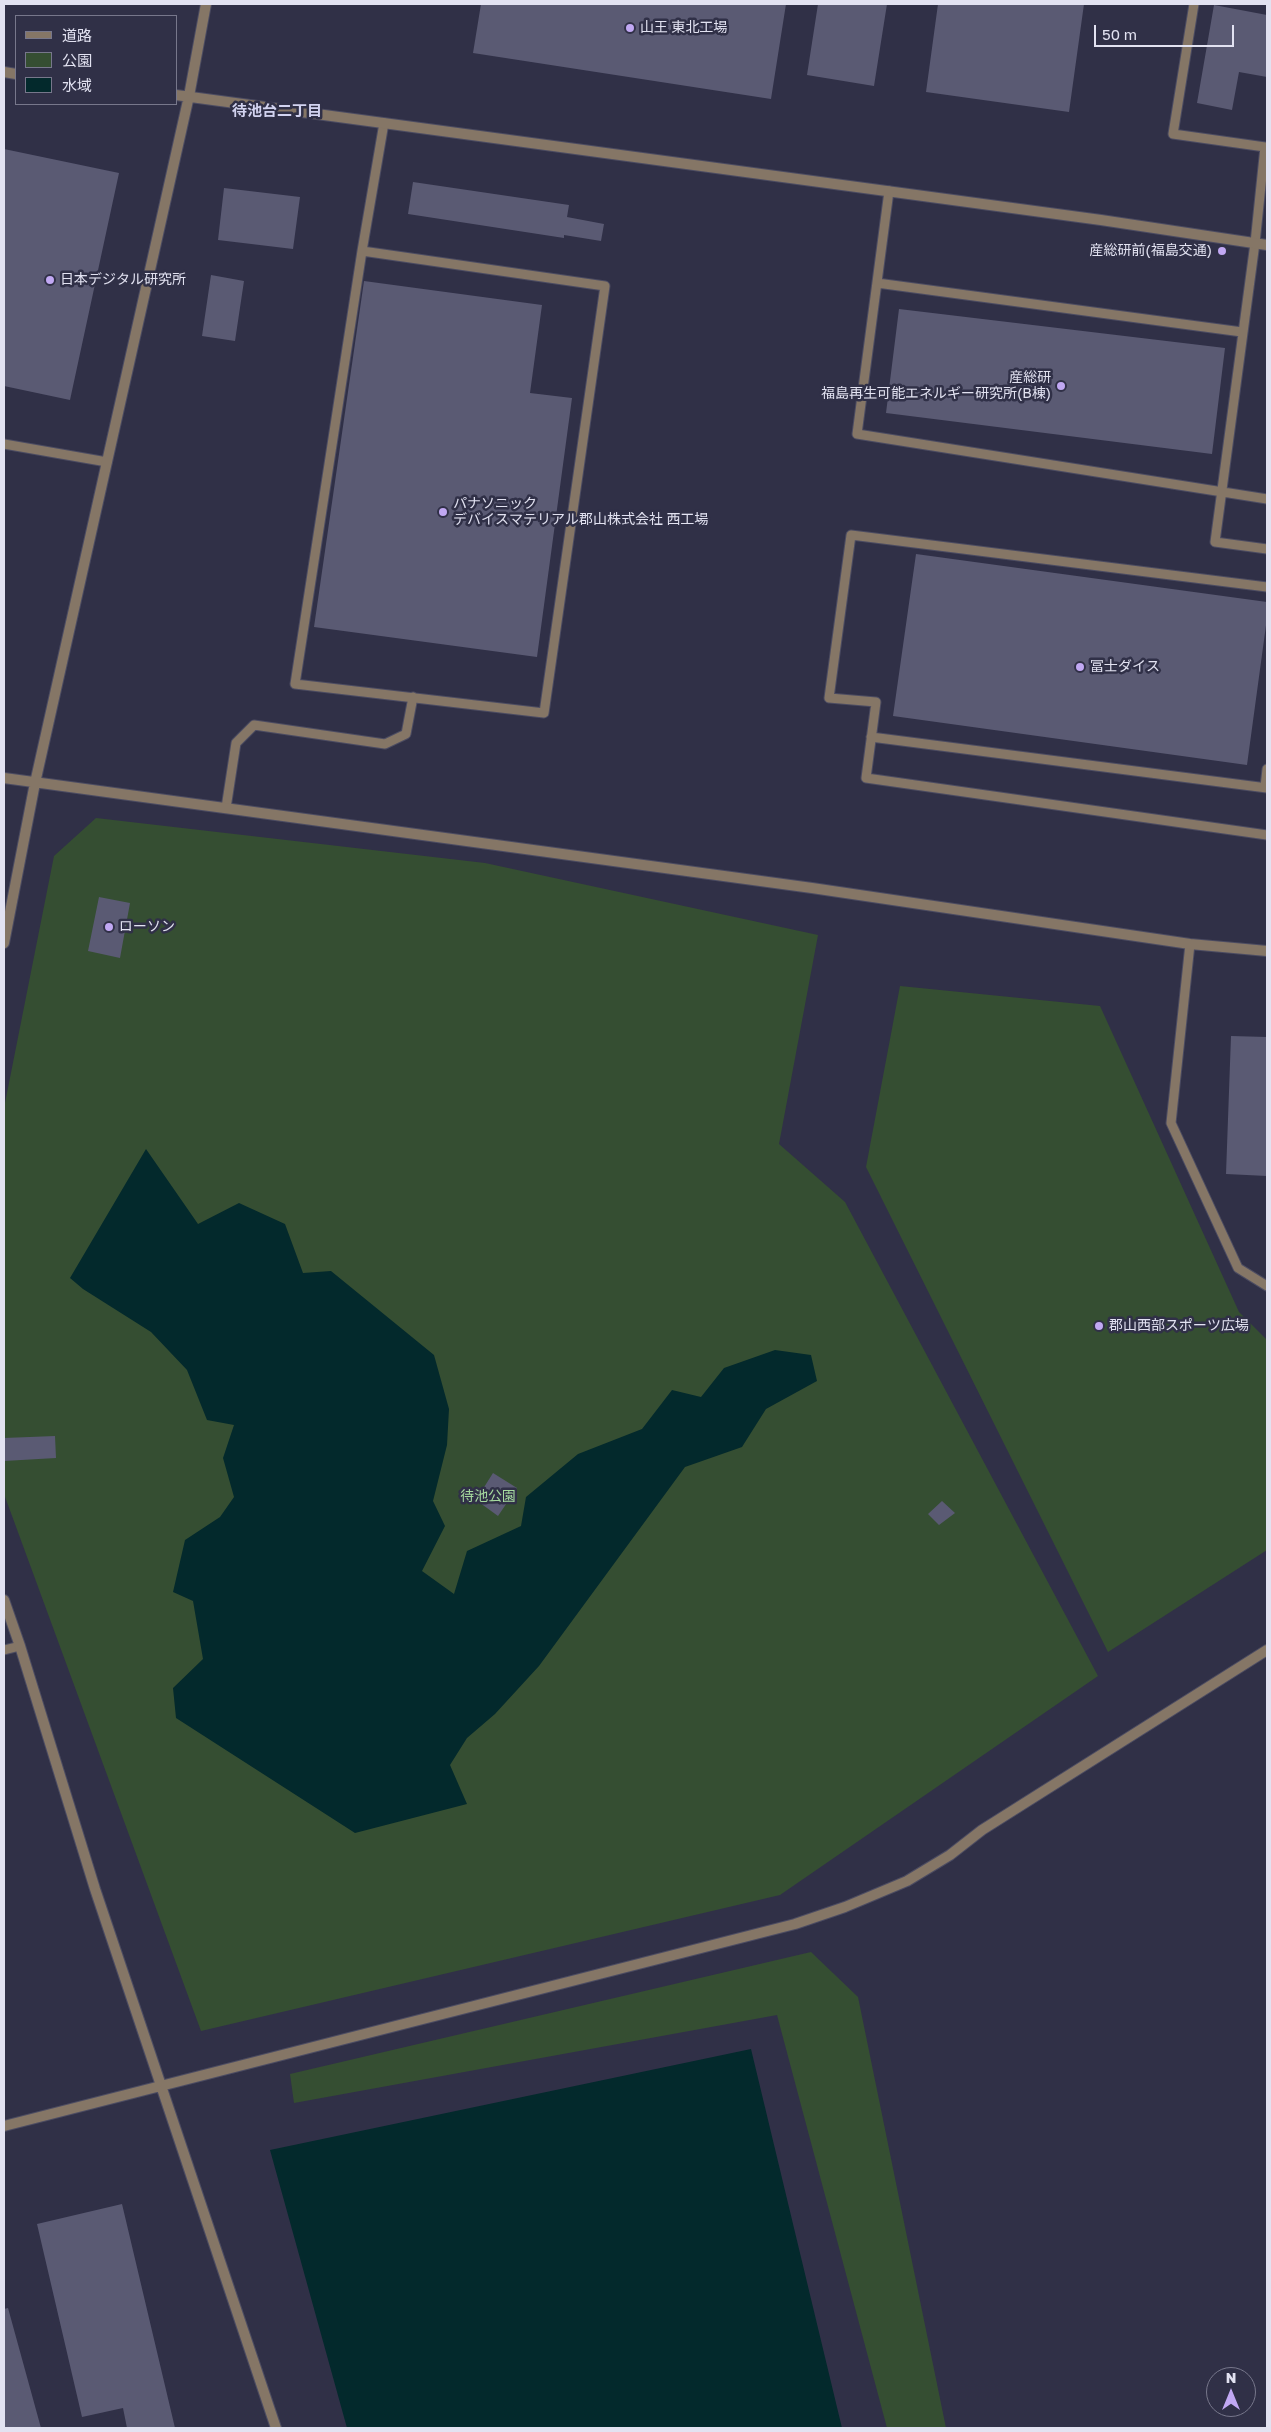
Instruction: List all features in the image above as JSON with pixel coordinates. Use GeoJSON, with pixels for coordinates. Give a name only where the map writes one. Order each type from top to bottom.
{"type":"FeatureCollection","features":[{"type":"Feature","properties":{"kind":"street"},"geometry":{"type":"LineString","coordinates":[[4,943],[35,783],[189,96],[206,4]]}},
{"type":"Feature","properties":{"kind":"street"},"geometry":{"type":"LineString","coordinates":[[178,95],[889,191],[1267,245]]}},
{"type":"Feature","properties":{"kind":"street"},"geometry":{"type":"LineString","coordinates":[[4,778],[812,888],[1190,944],[1267,952]]}},
{"type":"Feature","properties":{"kind":"street"},"geometry":{"type":"LineString","coordinates":[[4,1600],[95,1889],[276,2428]]}},
{"type":"Feature","properties":{"kind":"street"},"geometry":{"type":"LineString","coordinates":[[4,2126],[795,1924],[844,1907],[907,1881],[950,1855],[982,1830],[1267,1650]]}},
{"type":"Feature","properties":{"kind":"lane"},"geometry":{"type":"LineString","coordinates":[[1194,4],[1173,134],[1264,147],[1263,196],[1242,332],[1215,542],[1267,549]]}},
{"type":"Feature","properties":{"kind":"lane"},"geometry":{"type":"LineString","coordinates":[[362,251],[605,286],[544,713],[296,684],[362,251],[384,123]]}},
{"type":"Feature","properties":{"kind":"lane"},"geometry":{"type":"LineString","coordinates":[[889,191],[857,434],[1267,499]]}},
{"type":"Feature","properties":{"kind":"lane"},"geometry":{"type":"LineString","coordinates":[[877,282],[1242,332]]}},
{"type":"Feature","properties":{"kind":"lane"},"geometry":{"type":"LineString","coordinates":[[4,444],[107,462]]}},
{"type":"Feature","properties":{"kind":"lane"},"geometry":{"type":"LineString","coordinates":[[1267,587],[851,535],[829,698],[876,702],[866,778],[1267,835]]}},
{"type":"Feature","properties":{"kind":"lane"},"geometry":{"type":"LineString","coordinates":[[226,808],[236,743],[254,725],[385,744],[406,734],[413,697]]}},
{"type":"Feature","properties":{"kind":"lane"},"geometry":{"type":"LineString","coordinates":[[871,737],[1266,787],[1267,769]]}},
{"type":"Feature","properties":{"kind":"lane"},"geometry":{"type":"LineString","coordinates":[[1190,944],[1171,1123],[1238,1268],[1267,1286]]}},
{"type":"Feature","properties":{"kind":"lane"},"geometry":{"type":"LineString","coordinates":[[4,1650],[20,1646]]}},
{"type":"Feature","properties":{"kind":"green space","name":"待池公園"},"geometry":{"type":"Polygon","coordinates":[[[96,818],[485,863],[818,935],[779,1144],[845,1202],[1098,1676],[780,1895],[201,2031],[4,1494],[4,1108],[54,856],[96,818]]]}},
{"type":"Feature","properties":{"kind":"green space","name":"郡山西部スポーツ広場"},"geometry":{"type":"Polygon","coordinates":[[[900,986],[1100,1006],[1239,1312],[1267,1340],[1267,1550],[1108,1652],[866,1167],[900,986]]]}},
{"type":"Feature","properties":{"kind":"green space"},"geometry":{"type":"Polygon","coordinates":[[[811,1952],[858,1997],[946,2428],[887,2428],[777,2015],[294,2103],[290,2074],[811,1952]]]}},
{"type":"Feature","properties":{"kind":"water"},"geometry":{"type":"Polygon","coordinates":[[[146,1149],[198,1224],[239,1203],[285,1224],[303,1273],[331,1271],[434,1355],[449,1409],[447,1445],[433,1501],[445,1526],[422,1571],[454,1594],[467,1551],[521,1526],[526,1497],[578,1454],[642,1429],[672,1390],[701,1397],[724,1368],[775,1350],[811,1355],[817,1381],[766,1409],[742,1447],[685,1467],[539,1666],[495,1714],[467,1738],[450,1765],[467,1804],[355,1833],[176,1718],[173,1688],[203,1659],[193,1601],[173,1592],[185,1540],[220,1517],[234,1497],[223,1458],[234,1425],[207,1420],[187,1370],[151,1332],[83,1289],[70,1278],[146,1149]]]}},
{"type":"Feature","properties":{"kind":"water"},"geometry":{"type":"Polygon","coordinates":[[[751,2049],[842,2428],[347,2428],[270,2150],[751,2049]]]}},
{"type":"Feature","properties":{"kind":"building","name":"山王 東北工場"},"geometry":{"type":"Polygon","coordinates":[[[481,4],[786,4],[771,99],[473,53],[481,4]]]}},
{"type":"Feature","properties":{"kind":"building"},"geometry":{"type":"Polygon","coordinates":[[[818,4],[887,4],[874,86],[807,75],[818,4]]]}},
{"type":"Feature","properties":{"kind":"building"},"geometry":{"type":"Polygon","coordinates":[[[938,4],[1084,4],[1069,112],[926,92],[938,4]]]}},
{"type":"Feature","properties":{"kind":"building"},"geometry":{"type":"Polygon","coordinates":[[[1214,5],[1267,15],[1267,77],[1239,72],[1232,110],[1197,103],[1214,5]]]}},
{"type":"Feature","properties":{"kind":"building","name":"日本デジタル研究所"},"geometry":{"type":"Polygon","coordinates":[[[4,149],[119,173],[70,400],[4,386],[4,149]]]}},
{"type":"Feature","properties":{"kind":"building"},"geometry":{"type":"Polygon","coordinates":[[[413,182],[569,205],[567,217],[604,224],[601,241],[564,235],[564,238],[408,214],[413,182]]]}},
{"type":"Feature","properties":{"kind":"building"},"geometry":{"type":"Polygon","coordinates":[[[224,188],[300,197],[293,249],[218,240],[224,188]]]}},
{"type":"Feature","properties":{"kind":"building"},"geometry":{"type":"Polygon","coordinates":[[[211,275],[244,281],[235,341],[202,336],[211,275]]]}},
{"type":"Feature","properties":{"kind":"building","name":"パナソニック デバイスマテリアル郡山株式会社 西工場"},"geometry":{"type":"Polygon","coordinates":[[[364,281],[542,305],[530,393],[572,398],[537,657],[314,627],[364,281]]]}},
{"type":"Feature","properties":{"kind":"building"},"geometry":{"type":"Polygon","coordinates":[[[899,309],[1225,348],[1212,454],[886,413],[899,309]]]}},
{"type":"Feature","properties":{"kind":"building","name":"冨士ダイス"},"geometry":{"type":"Polygon","coordinates":[[[916,554],[1267,602],[1267,618],[1247,765],[893,716],[916,554]]]}},
{"type":"Feature","properties":{"kind":"building","name":"ローソン"},"geometry":{"type":"Polygon","coordinates":[[[99,897],[130,903],[120,958],[88,951],[99,897]]]}},
{"type":"Feature","properties":{"kind":"building"},"geometry":{"type":"Polygon","coordinates":[[[1231,1036],[1267,1037],[1267,1176],[1226,1174],[1231,1036]]]}},
{"type":"Feature","properties":{"kind":"building"},"geometry":{"type":"Polygon","coordinates":[[[55,1436],[56,1458],[4,1461],[4,1438],[55,1436]]]}},
{"type":"Feature","properties":{"kind":"building"},"geometry":{"type":"Polygon","coordinates":[[[493,1473],[517,1488],[498,1516],[476,1500],[493,1473]]]}},
{"type":"Feature","properties":{"kind":"building"},"geometry":{"type":"Polygon","coordinates":[[[942,1501],[955,1513],[939,1525],[928,1514],[942,1501]]]}},
{"type":"Feature","properties":{"kind":"building"},"geometry":{"type":"Polygon","coordinates":[[[122,2204],[175,2428],[127,2428],[123,2408],[82,2417],[37,2224],[122,2204]]]}},
{"type":"Feature","properties":{"kind":"building"},"geometry":{"type":"Polygon","coordinates":[[[8,2308],[41,2428],[4,2428],[4,2309],[8,2308]]]}},
{"type":"Feature","properties":{"kind":"place","name":"山王 東北工場"},"geometry":{"type":"Point","coordinates":[630,28]}},
{"type":"Feature","properties":{"kind":"place","name":"産総研前(福島交通)"},"geometry":{"type":"Point","coordinates":[1222,251]}},
{"type":"Feature","properties":{"kind":"place","name":"日本デジタル研究所"},"geometry":{"type":"Point","coordinates":[50,280]}},
{"type":"Feature","properties":{"kind":"place","name":"産総研 福島再生可能エネルギー研究所(B棟)"},"geometry":{"type":"Point","coordinates":[1061,386]}},
{"type":"Feature","properties":{"kind":"place","name":"パナソニック デバイスマテリアル郡山株式会社 西工場"},"geometry":{"type":"Point","coordinates":[443,512]}},
{"type":"Feature","properties":{"kind":"place","name":"冨士ダイス"},"geometry":{"type":"Point","coordinates":[1080,667]}},
{"type":"Feature","properties":{"kind":"place","name":"ローソン"},"geometry":{"type":"Point","coordinates":[109,927]}},
{"type":"Feature","properties":{"kind":"place","name":"郡山西部スポーツ広場"},"geometry":{"type":"Point","coordinates":[1099,1326]}},
{"type":"Feature","properties":{"kind":"district","name":"待池台二丁目"},"geometry":{"type":"Point","coordinates":[277,111]}}]}
